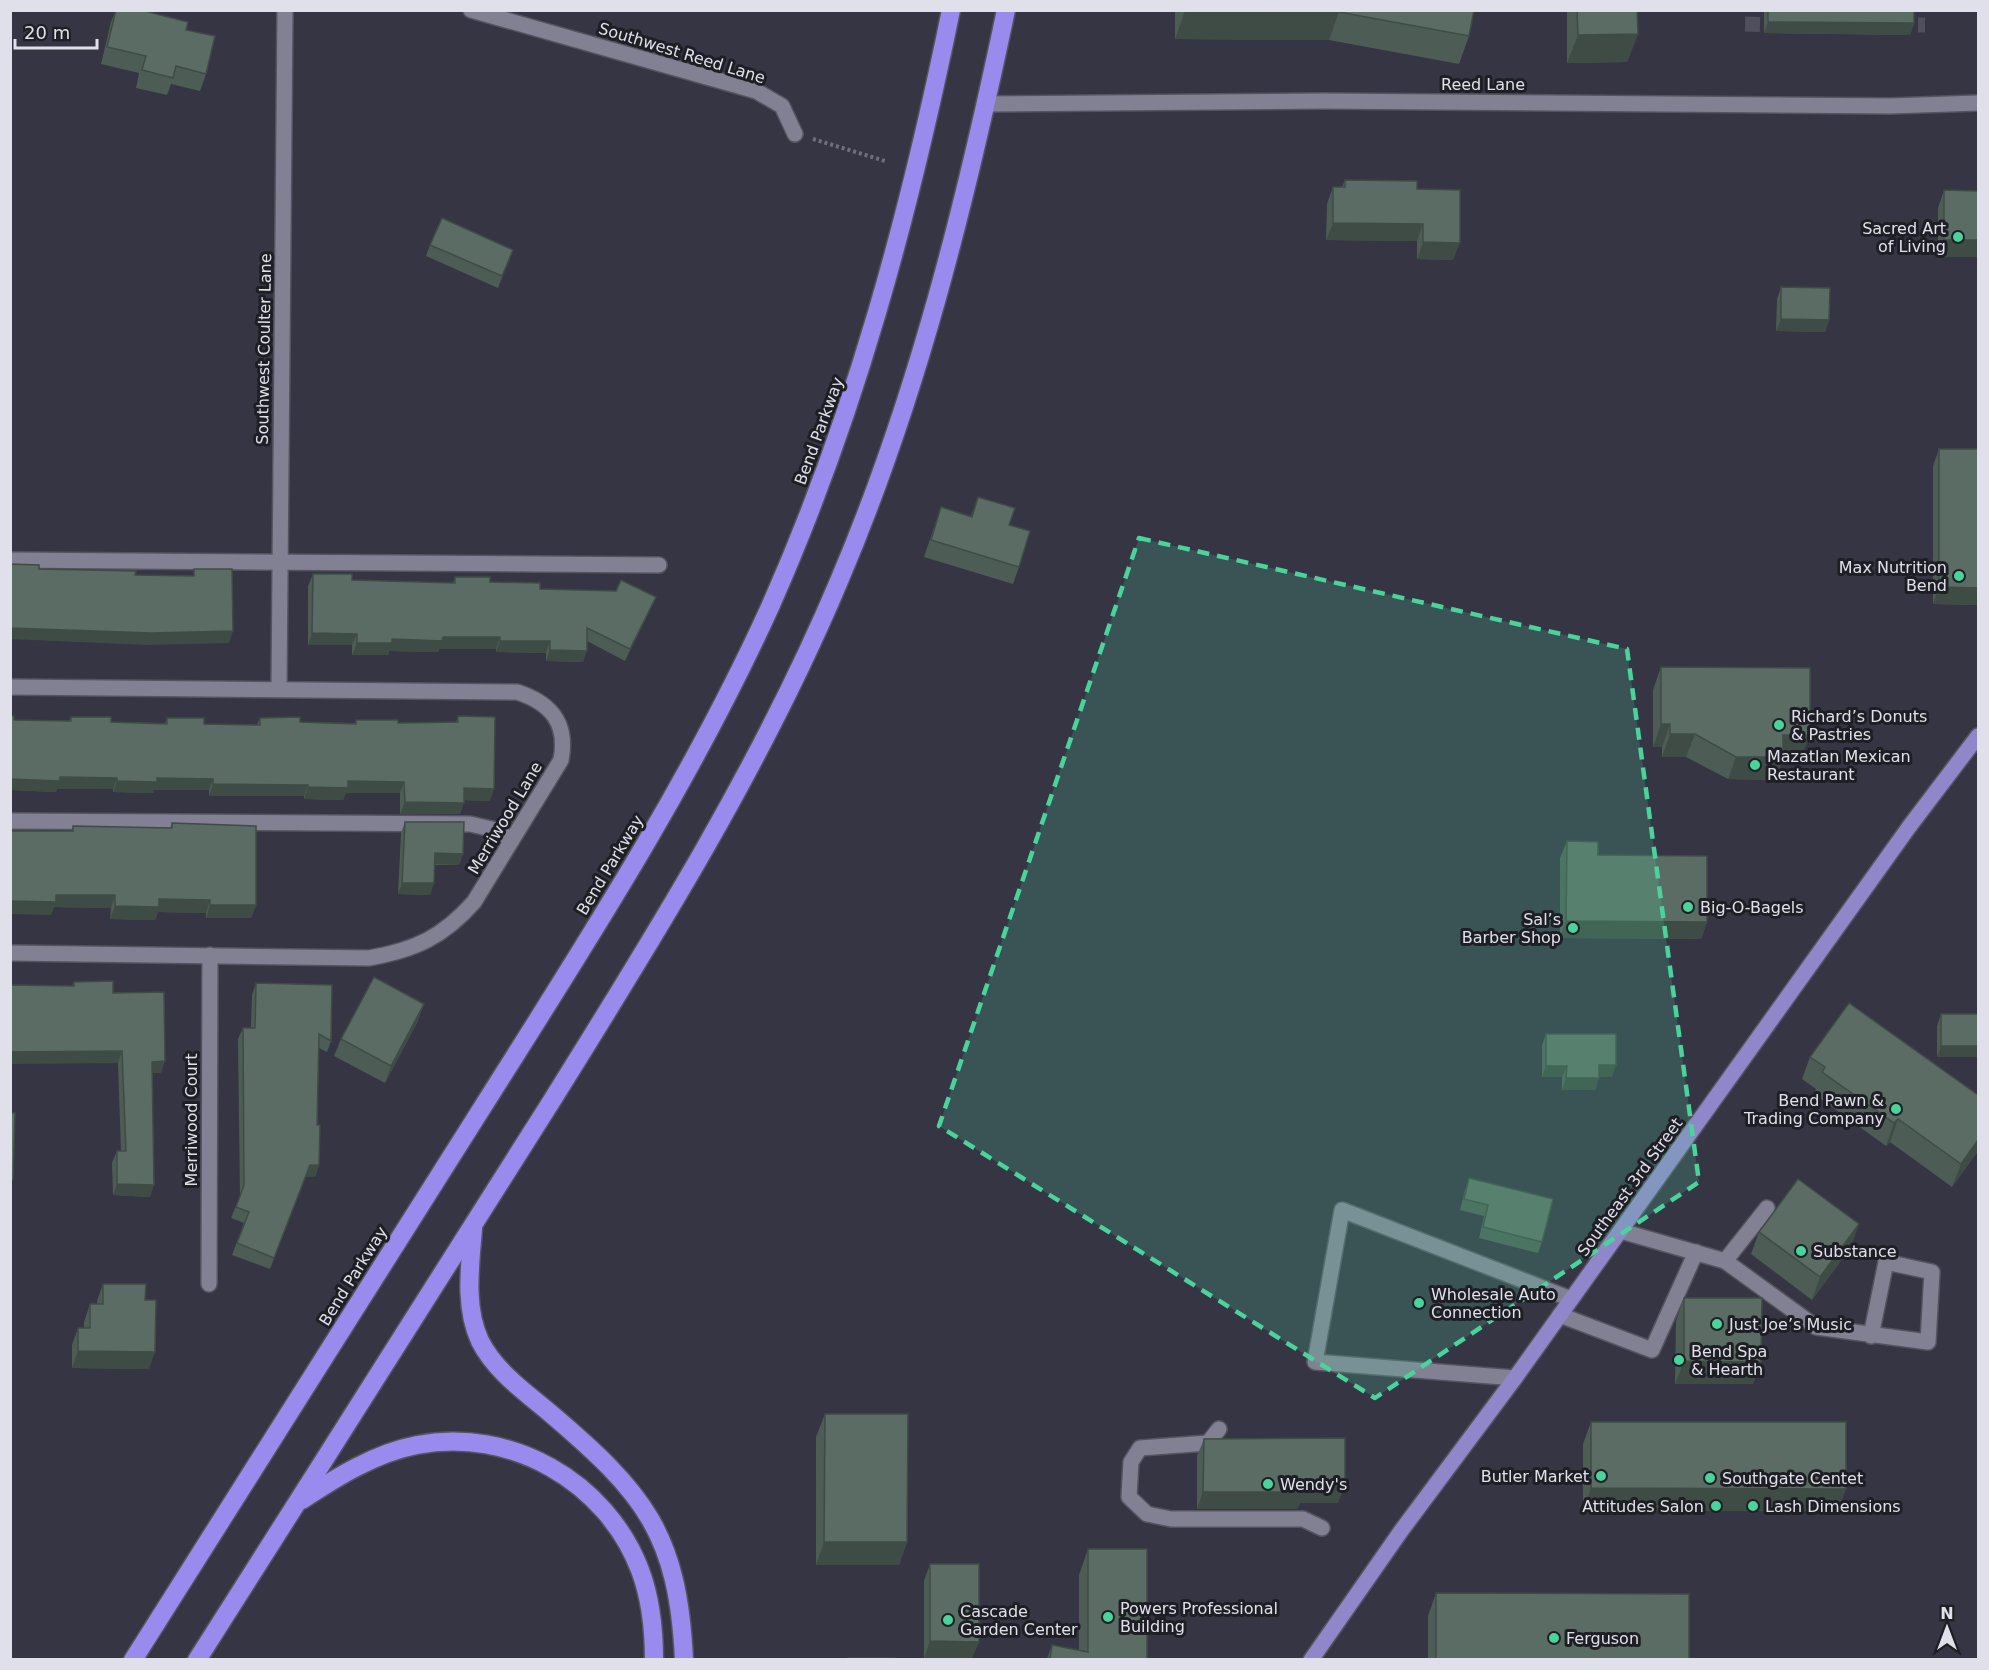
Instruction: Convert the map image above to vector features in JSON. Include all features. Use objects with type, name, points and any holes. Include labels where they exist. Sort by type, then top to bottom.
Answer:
[{"type":"highway","name":"Bend Parkway","points":[[133,1659],[604,914],[693,760],[739,671],[808,516],[859,375],[912,186],[951,10]]},
{"type":"highway","points":[[196,1659],[474,1225],[676,898],[750,766],[818,630],[875,491],[912,383],[947,266],[1006,10]]},
{"type":"highway","points":[[474,1225],[470,1299],[480,1340],[498,1367],[596,1453],[642,1505],[659,1533],[673,1574],[681,1610],[684,1659]]},
{"type":"highway","points":[[296,1504],[346,1473],[386,1454],[409,1447],[458,1442],[498,1446],[522,1453],[548,1465],[580,1487],[609,1516],[621,1533],[640,1570],[647,1591],[652,1618],[654,1659]]},
{"type":"main road","name":"Southeast 3rd Street","points":[[1311,1659],[1401,1531],[1621,1231],[1909,827],[1978,736]]},
{"type":"street","name":"Southwest Coulter Lane","points":[[279,688],[285,10]]},
{"type":"street","name":"Southwest Reed Lane","points":[[471,10],[756,91],[782,106],[795,134]]},
{"type":"street","name":"Reed Lane","points":[[986,104],[1323,101],[1890,106],[1978,103]]},
{"type":"street","points":[[10,560],[659,564]]},
{"type":"street","name":"Merriwood Lane","points":[[10,687],[517,692],[534,698],[549,709],[560,724],[564,742],[561,760],[474,902],[458,921],[431,939],[401,953],[369,958],[10,953]]},
{"type":"street","points":[[10,820],[470,824],[496,830],[512,840]]},
{"type":"street","name":"Merriwood Court","points":[[208,1284],[210,956]]},
{"type":"street","points":[[1725,1261],[1767,1208]]},
{"type":"street","points":[[1515,1378],[1315,1362],[1342,1210],[1571,1299]]},
{"type":"street","points":[[1621,1231],[1725,1261],[1816,1327],[1871,1336],[1928,1342],[1932,1272],[1886,1262],[1871,1336]]},
{"type":"street","points":[[1560,1315],[1652,1350],[1696,1252]]},
{"type":"street","points":[[1219,1429],[1208,1443],[1140,1448],[1131,1462],[1129,1497],[1147,1514],[1171,1519],[1303,1519],[1322,1528]]},
{"type":"path","points":[[795,134],[885,161]]},
{"type":"highlighted area","points":[[1139,538],[1627,649],[1699,1182],[1375,1398],[939,1126]]},
{"type":"building","points":[[116,10],[141,10],[188,22],[186,30],[215,36],[206,74],[176,66],[173,78],[142,70],[146,56],[107,47]]},
{"type":"building","points":[[1185,10],[1474,10],[1469,36],[1339,12]]},
{"type":"building","points":[[1577,10],[1637,10],[1638,34],[1578,35]]},
{"type":"building","points":[[1768,10],[1914,10],[1914,23],[1768,22]]},
{"type":"building","points":[[1345,180],[1417,181],[1417,189],[1460,190],[1460,243],[1423,242],[1423,224],[1333,223],[1333,187],[1345,187]]},
{"type":"building","points":[[1944,190],[1978,191],[1978,240],[1944,240]]},
{"type":"building","points":[[442,218],[513,250],[502,276],[430,245]]},
{"type":"building","points":[[1781,287],[1830,288],[1829,320],[1781,319]]},
{"type":"building","points":[[1939,449],[1978,449],[1978,588],[1939,587]]},
{"type":"building","points":[[978,497],[1015,508],[1009,525],[1030,531],[1019,567],[931,540],[941,507],[972,517]]},
{"type":"building","points":[[10,564],[39,565],[39,569],[136,571],[135,575],[194,576],[194,569],[232,569],[233,631],[151,633],[10,628]]},
{"type":"building","points":[[313,574],[352,574],[352,580],[455,583],[455,577],[490,577],[490,582],[540,583],[540,589],[616,591],[621,580],[656,597],[630,649],[587,628],[587,651],[550,650],[550,641],[500,641],[500,637],[443,637],[442,641],[392,639],[392,643],[357,643],[357,634],[312,633]]},
{"type":"building","points":[[1661,667],[1810,668],[1810,735],[1783,735],[1783,757],[1736,757],[1695,734],[1670,734],[1670,724],[1661,724]]},
{"type":"building","points":[[10,716],[14,716],[14,720],[71,721],[71,717],[111,717],[111,722],[167,724],[167,718],[204,718],[204,724],[260,725],[260,718],[300,717],[300,722],[356,724],[356,720],[398,720],[398,723],[458,722],[458,716],[495,717],[494,789],[464,788],[464,803],[405,802],[404,782],[348,781],[348,788],[308,787],[308,785],[213,784],[213,779],[157,778],[157,782],[117,781],[117,778],[60,777],[60,781],[10,779]]},
{"type":"building","points":[[405,822],[464,822],[463,854],[435,853],[434,883],[402,883]]},
{"type":"building","points":[[172,823],[256,826],[256,905],[210,905],[210,900],[159,899],[159,907],[115,906],[115,895],[56,895],[56,902],[10,901],[10,831],[73,831],[73,826],[172,828]]},
{"type":"building","points":[[1567,841],[1598,842],[1598,855],[1707,856],[1707,922],[1566,921]]},
{"type":"building","points":[[374,977],[424,1004],[391,1066],[341,1039]]},
{"type":"building","points":[[113,981],[113,993],[164,992],[165,1061],[152,1062],[154,1185],[117,1184],[117,1151],[126,1151],[122,1051],[10,1052],[10,985],[74,986],[74,982]]},
{"type":"building","points":[[256,983],[332,985],[331,1041],[319,1034],[317,1125],[320,1125],[319,1165],[310,1165],[274,1258],[237,1243],[249,1212],[236,1207],[244,1185],[243,1028],[255,1028]]},
{"type":"building","name":"Bend Pawn & Trading Company","points":[[1849,1003],[1978,1095],[1978,1140],[1961,1164],[1898,1119],[1894,1123],[1822,1072],[1825,1067],[1810,1057]]},
{"type":"building","points":[[1941,1014],[1978,1014],[1978,1046],[1941,1046]]},
{"type":"building","points":[[1546,1034],[1616,1034],[1616,1065],[1599,1065],[1599,1078],[1566,1078],[1567,1066],[1546,1066]]},
{"type":"building","points":[[10,1113],[15,1113],[13,1180],[10,1180]]},
{"type":"building","points":[[1469,1178],[1553,1199],[1542,1242],[1483,1227],[1488,1205],[1464,1199]]},
{"type":"building","points":[[1798,1179],[1859,1224],[1820,1277],[1759,1232]]},
{"type":"building","points":[[103,1284],[146,1284],[145,1300],[156,1300],[155,1352],[78,1351],[78,1328],[90,1328],[90,1304],[103,1304]]},
{"type":"building","points":[[1684,1298],[1762,1298],[1761,1362],[1684,1361]]},
{"type":"building","points":[[825,1414],[908,1414],[907,1542],[824,1542]]},
{"type":"building","name":"Southgate Centet","points":[[1591,1422],[1846,1422],[1846,1489],[1591,1488]]},
{"type":"building","name":"Wendy's","points":[[1345,1438],[1345,1486],[1304,1486],[1304,1492],[1203,1492],[1204,1439]]},
{"type":"building","name":"Powers Professional Building","points":[[1088,1549],[1147,1549],[1147,1659],[1050,1659],[1052,1645],[1088,1652]]},
{"type":"building","name":"Cascade Garden Center","points":[[930,1564],[979,1564],[979,1642],[930,1641]]},
{"type":"building","name":"Ferguson","points":[[1436,1593],[1689,1594],[1689,1659],[1436,1659]]},
{"type":"building","points":[[895,1658],[895,1659],[848,1659]]},
{"type":"tunnel","points":[[1745,24],[1784,25]]},
{"type":"tunnel","points":[[1895,25],[1925,25]]},
{"type":"place","name":"Sacred Art of Living","points":[[1958,237]]},
{"type":"place","name":"Max Nutrition Bend","points":[[1959,576]]},
{"type":"place","name":"Richard’s Donuts & Pastries","points":[[1779,725]]},
{"type":"place","name":"Mazatlan Mexican Restaurant","points":[[1755,765]]},
{"type":"place","name":"Big-O-Bagels","points":[[1688,907]]},
{"type":"place","name":"Sal’s Barber Shop","points":[[1573,928]]},
{"type":"place","name":"Bend Pawn & Trading Company","points":[[1896,1109]]},
{"type":"place","name":"Substance","points":[[1801,1251]]},
{"type":"place","name":"Wholesale Auto Connection","points":[[1419,1303]]},
{"type":"place","name":"Just Joe’s Music","points":[[1717,1324]]},
{"type":"place","name":"Bend Spa & Hearth","points":[[1679,1360]]},
{"type":"place","name":"Butler Market","points":[[1601,1476]]},
{"type":"place","name":"Southgate Centet","points":[[1710,1478]]},
{"type":"place","name":"Wendy's","points":[[1268,1484]]},
{"type":"place","name":"Attitudes Salon","points":[[1716,1506]]},
{"type":"place","name":"Lash Dimensions","points":[[1753,1506]]},
{"type":"place","name":"Powers Professional Building","points":[[1108,1617]]},
{"type":"place","name":"Cascade Garden Center","points":[[948,1620]]},
{"type":"place","name":"Ferguson","points":[[1554,1638]]}]
